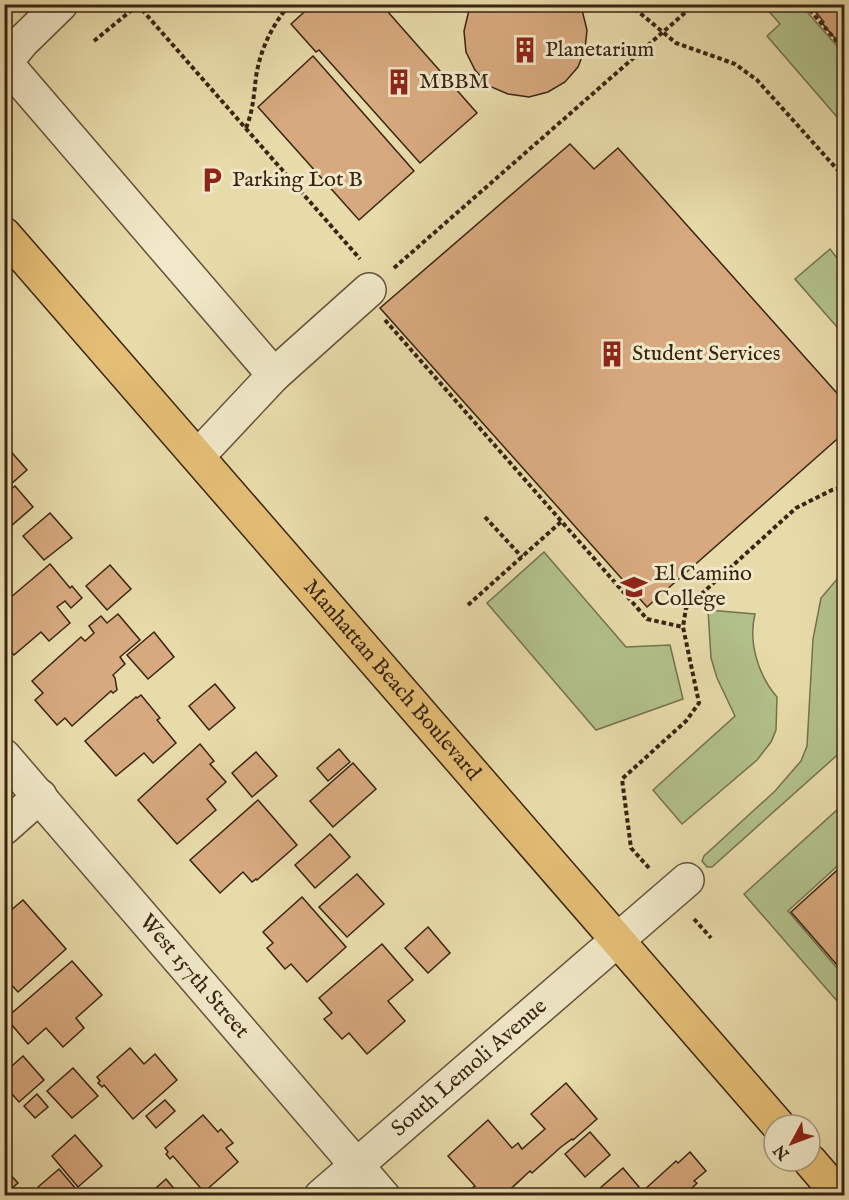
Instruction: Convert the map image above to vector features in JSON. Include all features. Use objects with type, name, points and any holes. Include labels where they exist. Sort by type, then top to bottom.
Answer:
[{"type":"main road","name":"Manhattan Beach Boulevard","points":[[4,234],[768,1113]]},
{"type":"main road","points":[[820,1173],[840,1196]]},
{"type":"street","points":[[61,4],[5,62],[274,375]]},
{"type":"street","points":[[198,456],[274,375],[369,290]]},
{"type":"street","name":"West 157th Street","points":[[4,756],[383,1196]]},
{"type":"street","points":[[4,828],[40,796]]},
{"type":"street","name":"South Lemoli Avenue","points":[[321,1196],[687,880]]},
{"type":"path","points":[[246,128],[251,116],[257,74],[267,37],[290,4]]},
{"type":"path","points":[[629,4],[676,43],[735,64],[758,80],[844,177]]},
{"type":"path","points":[[369,290],[695,4]]},
{"type":"path","points":[[805,4],[844,50]]},
{"type":"path","points":[[94,41],[138,5],[365,264],[372,305],[647,619],[682,627]]},
{"type":"path","points":[[630,848],[622,779],[686,720],[699,703],[682,627],[686,608],[796,508],[832,490],[844,487]]},
{"type":"path","points":[[485,517],[522,557]]},
{"type":"path","points":[[468,605],[562,521]]},
{"type":"green space","points":[[768,4],[801,5],[844,54],[844,125],[767,36],[780,24],[765,7]]},
{"type":"green space","points":[[830,249],[844,267],[844,335],[795,279]]},
{"type":"green space","points":[[544,552],[626,647],[670,645],[683,699],[596,730],[487,603]]},
{"type":"green space","points":[[844,571],[844,749],[712,867],[707,867],[702,861],[704,856],[775,791],[801,761],[807,746],[813,639],[821,598]]},
{"type":"green space","points":[[708,610],[755,614],[753,636],[756,658],[765,679],[777,697],[776,730],[771,742],[757,760],[682,824],[653,790],[735,716],[717,678],[711,658]]},
{"type":"green space","points":[[844,807],[844,860],[788,911],[844,976],[844,1009],[744,894],[837,810]]},
{"type":"building","name":"MBBM","points":[[313,4],[381,4],[477,113],[420,163],[319,50],[316,52],[291,24]]},
{"type":"building","name":"Planetarium","points":[[472,4],[578,4],[582,10],[587,30],[585,49],[578,67],[565,82],[548,92],[529,97],[508,94],[489,86],[475,70],[466,52],[464,31]]},
{"type":"building","points":[[809,4],[844,4],[844,49],[822,23],[824,22]]},
{"type":"building","points":[[313,56],[414,171],[359,220],[258,107]]},
{"type":"building","name":"Student Services","points":[[570,144],[594,169],[618,148],[844,401],[844,433],[647,607],[380,308]]},
{"type":"building","points":[[7,447],[27,470],[4,490],[4,449]]},
{"type":"building","points":[[15,486],[33,507],[4,532],[4,495]]},
{"type":"building","points":[[50,513],[72,538],[44,560],[23,536]]},
{"type":"building","points":[[50,564],[70,588],[72,586],[82,598],[71,608],[65,601],[57,607],[70,623],[49,641],[41,632],[14,655],[4,644],[4,603]]},
{"type":"building","points":[[110,565],[131,589],[107,610],[86,586]]},
{"type":"building","points":[[118,614],[140,640],[120,657],[125,664],[113,675],[117,690],[113,693],[111,691],[72,726],[65,718],[57,725],[35,700],[43,693],[32,681],[81,637],[85,641],[94,633],[89,626],[101,616],[107,623]]},
{"type":"building","points":[[154,632],[174,657],[148,679],[127,655]]},
{"type":"building","points":[[215,684],[235,708],[209,730],[189,706]]},
{"type":"building","points":[[141,695],[160,718],[157,720],[176,743],[153,763],[144,753],[116,776],[85,741]]},
{"type":"building","points":[[200,744],[214,761],[210,764],[226,782],[207,799],[216,810],[177,844],[138,800]]},
{"type":"building","points":[[339,749],[350,762],[328,781],[317,768]]},
{"type":"building","points":[[256,752],[277,776],[252,797],[232,773]]},
{"type":"building","points":[[353,763],[376,789],[333,827],[310,801]]},
{"type":"building","points":[[258,800],[297,845],[257,880],[252,882],[243,872],[220,893],[190,860]]},
{"type":"building","points":[[330,834],[350,857],[315,888],[295,865]]},
{"type":"building","points":[[844,864],[844,973],[791,912]]},
{"type":"building","points":[[357,874],[384,904],[347,937],[319,907]]},
{"type":"building","points":[[302,897],[346,947],[307,982],[291,964],[285,969],[267,948],[273,943],[263,932]]},
{"type":"building","points":[[23,900],[66,949],[18,992],[4,977],[4,916]]},
{"type":"building","points":[[428,927],[450,953],[428,973],[405,948]]},
{"type":"building","points":[[382,944],[413,980],[388,1001],[405,1021],[367,1054],[349,1033],[342,1039],[324,1019],[332,1013],[319,998]]},
{"type":"building","points":[[72,961],[102,995],[76,1018],[84,1028],[63,1047],[46,1028],[28,1044],[6,1018]]},
{"type":"building","points":[[130,1048],[144,1064],[155,1054],[177,1080],[133,1119],[104,1085],[102,1087],[98,1083],[100,1081],[97,1077]]},
{"type":"building","points":[[23,1056],[44,1080],[19,1102],[4,1085],[4,1073]]},
{"type":"building","points":[[73,1068],[98,1096],[72,1118],[47,1091]]},
{"type":"building","points":[[566,1083],[597,1119],[532,1173],[530,1171],[503,1196],[478,1196],[472,1188],[475,1186],[448,1156],[488,1120],[512,1148],[518,1143],[522,1149],[545,1129],[531,1114]]},
{"type":"building","points":[[37,1094],[48,1107],[35,1118],[24,1106]]},
{"type":"building","points":[[165,1100],[175,1111],[156,1128],[146,1116]]},
{"type":"building","points":[[203,1115],[218,1132],[221,1129],[233,1143],[226,1148],[238,1162],[204,1192],[173,1156],[170,1159],[165,1148]]},
{"type":"building","points":[[590,1132],[610,1155],[585,1177],[565,1154]]},
{"type":"building","points":[[75,1135],[102,1166],[78,1187],[52,1156]]},
{"type":"building","points":[[690,1152],[706,1171],[694,1181],[697,1183],[684,1196],[647,1196],[643,1191],[676,1161],[678,1163]]},
{"type":"building","points":[[4,1168],[18,1183],[4,1195]]},
{"type":"building","points":[[623,1168],[639,1187],[630,1196],[591,1196]]},
{"type":"building","points":[[59,1169],[82,1196],[45,1196],[38,1187]]},
{"type":"building","points":[[166,1179],[180,1196],[147,1196]]},
{"type":"place","name":"Planetarium","points":[[525,50]]},
{"type":"place","name":"MBBM","points":[[399,82]]},
{"type":"place","name":"Parking Lot B","points":[[212,180]]},
{"type":"place","name":"Student Services","points":[[612,354]]},
{"type":"place","name":"El Camino College","points":[[634,587]]}]
